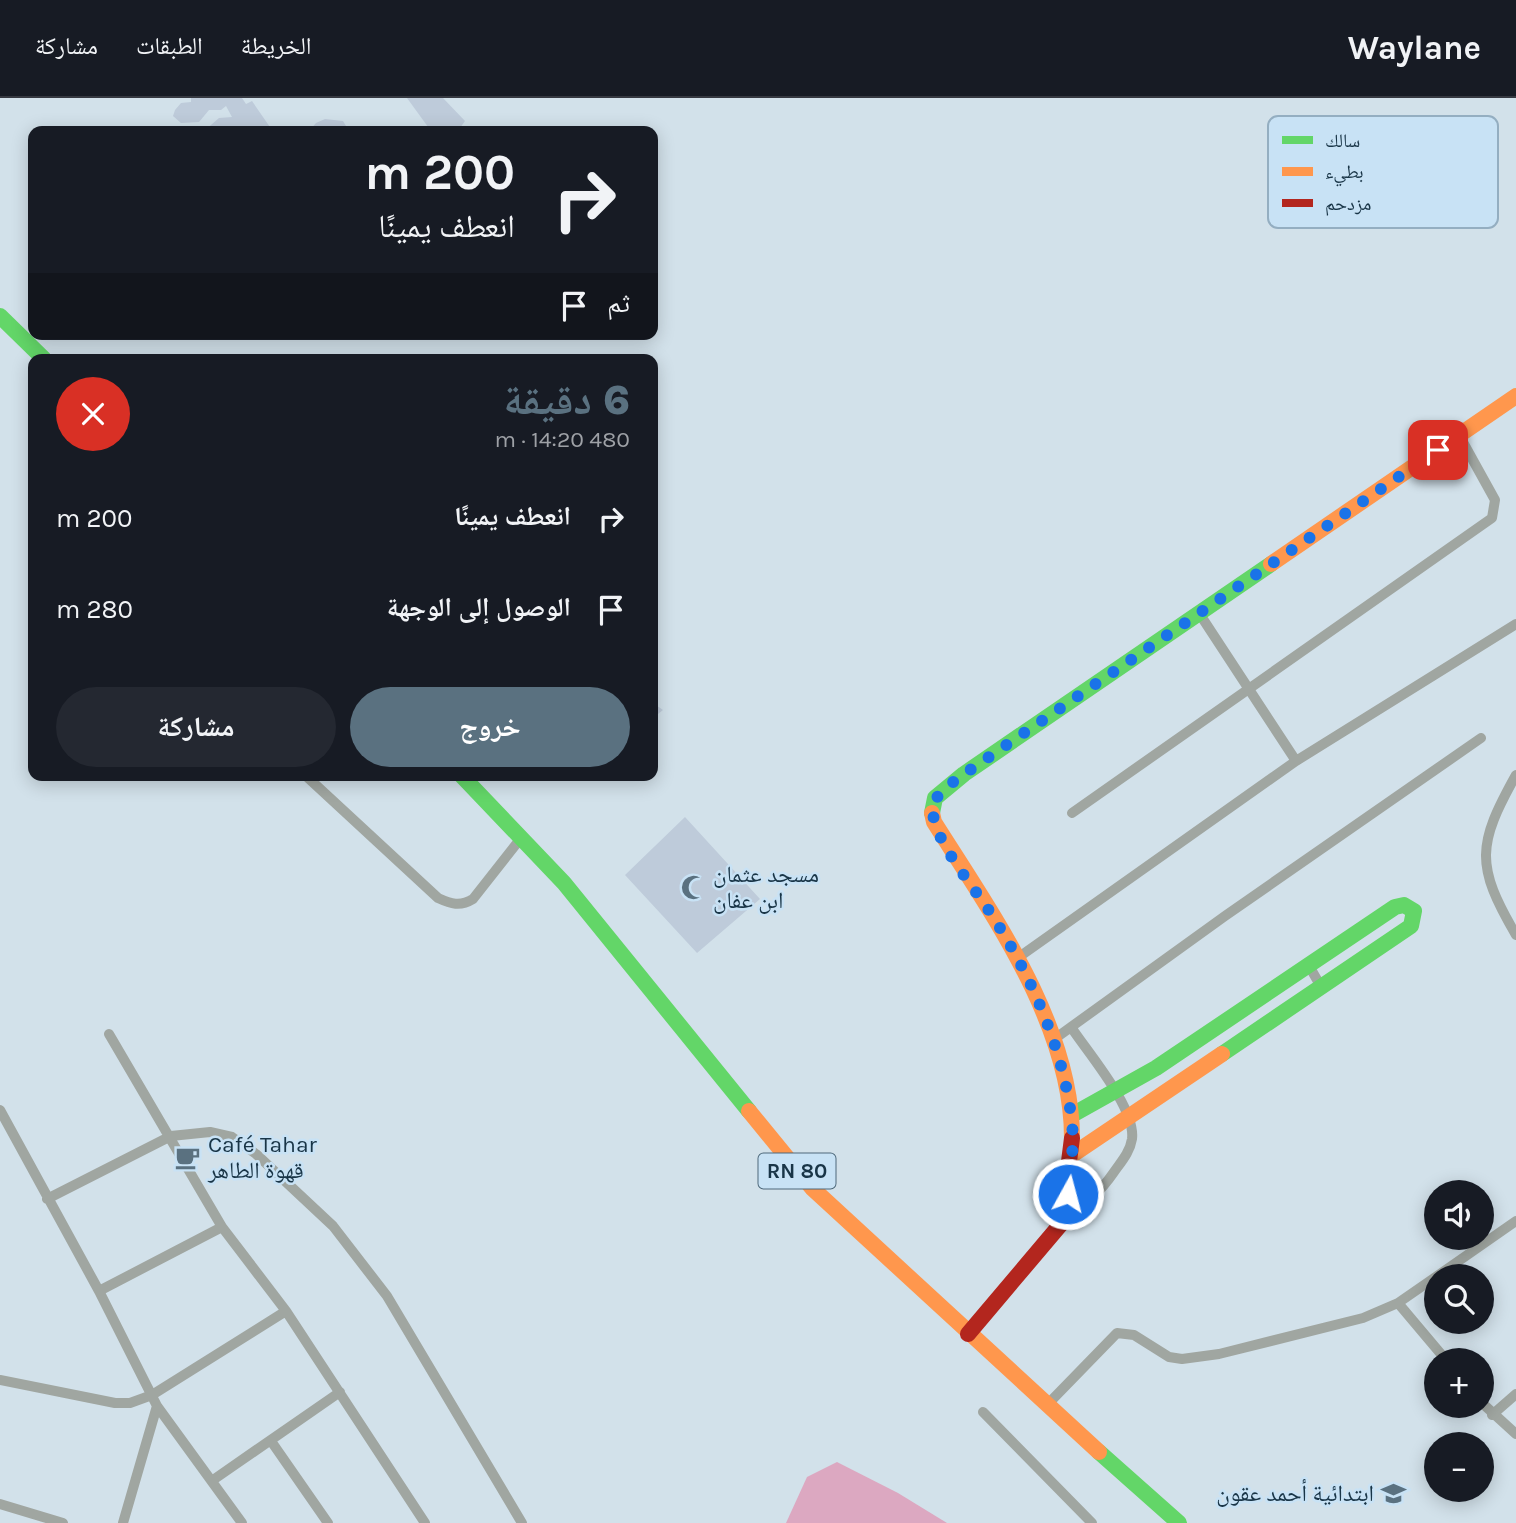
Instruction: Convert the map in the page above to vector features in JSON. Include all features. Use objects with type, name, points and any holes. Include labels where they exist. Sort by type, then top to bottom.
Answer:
[{"type":"street","points":[[0,316],[39,354]]},
{"type":"street","points":[[1060,1224],[1072,1154],[1072,1115],[1053,1040],[1019,957],[940,836],[932,810],[935,798],[964,774],[1516,396]]},
{"type":"street","points":[[1072,813],[1492,518],[1495,500],[1460,435]]},
{"type":"street","points":[[1199,613],[1296,761]]},
{"type":"street","points":[[1019,957],[1296,761],[1516,624]]},
{"type":"street","points":[[1053,1040],[1224,916],[1481,738]]},
{"type":"street","points":[[1516,775],[1488,830],[1485,856],[1496,900],[1516,935]]},
{"type":"street","points":[[311,781],[438,898],[451,904],[464,905],[473,900],[521,838]]},
{"type":"street","name":"RN 80","points":[[467,781],[564,883],[812,1188],[1046,1406],[1179,1523]]},
{"type":"street","points":[[1072,1115],[1116,1093],[1197,1042],[1395,906],[1404,905],[1414,911],[1411,926],[1072,1154]]},
{"type":"street","points":[[1308,964],[1320,985]]},
{"type":"street","points":[[968,1334],[1060,1224],[1084,1208],[1129,1150],[1132,1137],[1128,1117],[1116,1093],[1071,1027]]},
{"type":"street","points":[[109,1034],[222,1227],[286,1311],[425,1523]]},
{"type":"street","points":[[0,1110],[99,1291],[157,1406],[242,1523]]},
{"type":"street","points":[[47,1199],[171,1136],[210,1132],[232,1136],[256,1154],[333,1226],[387,1296],[522,1523]]},
{"type":"street","points":[[1454,1264],[1516,1221]]},
{"type":"street","points":[[99,1291],[222,1227]]},
{"type":"street","points":[[1046,1406],[1117,1333],[1130,1333],[1156,1351],[1182,1359],[1219,1354],[1350,1321],[1398,1303],[1424,1285]]},
{"type":"street","points":[[1398,1303],[1436,1348]]},
{"type":"street","points":[[0,1380],[115,1403],[130,1403],[152,1395],[286,1311]]},
{"type":"street","points":[[213,1480],[340,1392]]},
{"type":"street","points":[[1494,1413],[1516,1394]]},
{"type":"street","points":[[123,1523],[157,1406]]},
{"type":"street","points":[[983,1412],[1092,1523]]},
{"type":"street","points":[[1494,1417],[1516,1434]]},
{"type":"street","points":[[271,1441],[328,1523]]},
{"type":"street","points":[[0,1504],[62,1523]]},
{"type":"shaded area","points":[[837,1462],[898,1493],[947,1523],[786,1523],[807,1477]]},
{"type":"building","points":[[191,98],[242,98],[246,104],[252,101],[269,126],[210,126],[219,118],[232,117],[226,106],[221,110],[209,110],[199,122],[181,123],[173,116],[175,110],[181,103],[191,102]]},
{"type":"building","points":[[407,98],[443,98],[465,121],[461,126],[427,126]]},
{"type":"building","points":[[325,119],[343,121],[346,126],[313,126]]},
{"type":"building","name":"مسجد عثمان ابن عفان","points":[[685,817],[760,899],[697,953],[625,875]]},
{"type":"traffic: fast","points":[[0,316],[39,354]]},
{"type":"traffic: fast","points":[[932,813],[935,798],[964,774],[1271,564]]},
{"type":"traffic: fast","points":[[467,781],[564,883],[749,1111]]},
{"type":"traffic: fast","points":[[1072,1115],[1156,1068],[1395,907],[1404,905],[1414,911],[1411,926],[1222,1054]]},
{"type":"traffic: fast","points":[[1099,1452],[1179,1523]]},
{"type":"traffic: slow","points":[[1271,564],[1516,396]]},
{"type":"traffic: slow","points":[[932,813],[934,822],[1025,972],[1044,1013],[1059,1054],[1068,1096],[1072,1138]]},
{"type":"traffic: slow","points":[[1072,1155],[1222,1054]]},
{"type":"traffic: slow","points":[[749,1111],[812,1188],[1099,1452]]},
{"type":"traffic: jam","points":[[968,1334],[1061,1224],[1072,1138]]},
{"type":"place","name":"مسجد عثمان ابن عفان","points":[[693,887]]},
{"type":"place","name":"Café Tahar قهوة الطاهر","points":[[188,1157]]},
{"type":"place","name":"ابتدائية أحمد عقون","points":[[1394,1493]]},
{"type":"route","points":[[1068,1194],[1072,1115],[1053,1040],[1019,957],[940,836],[932,810],[935,798],[964,774],[1438,450]]}]
